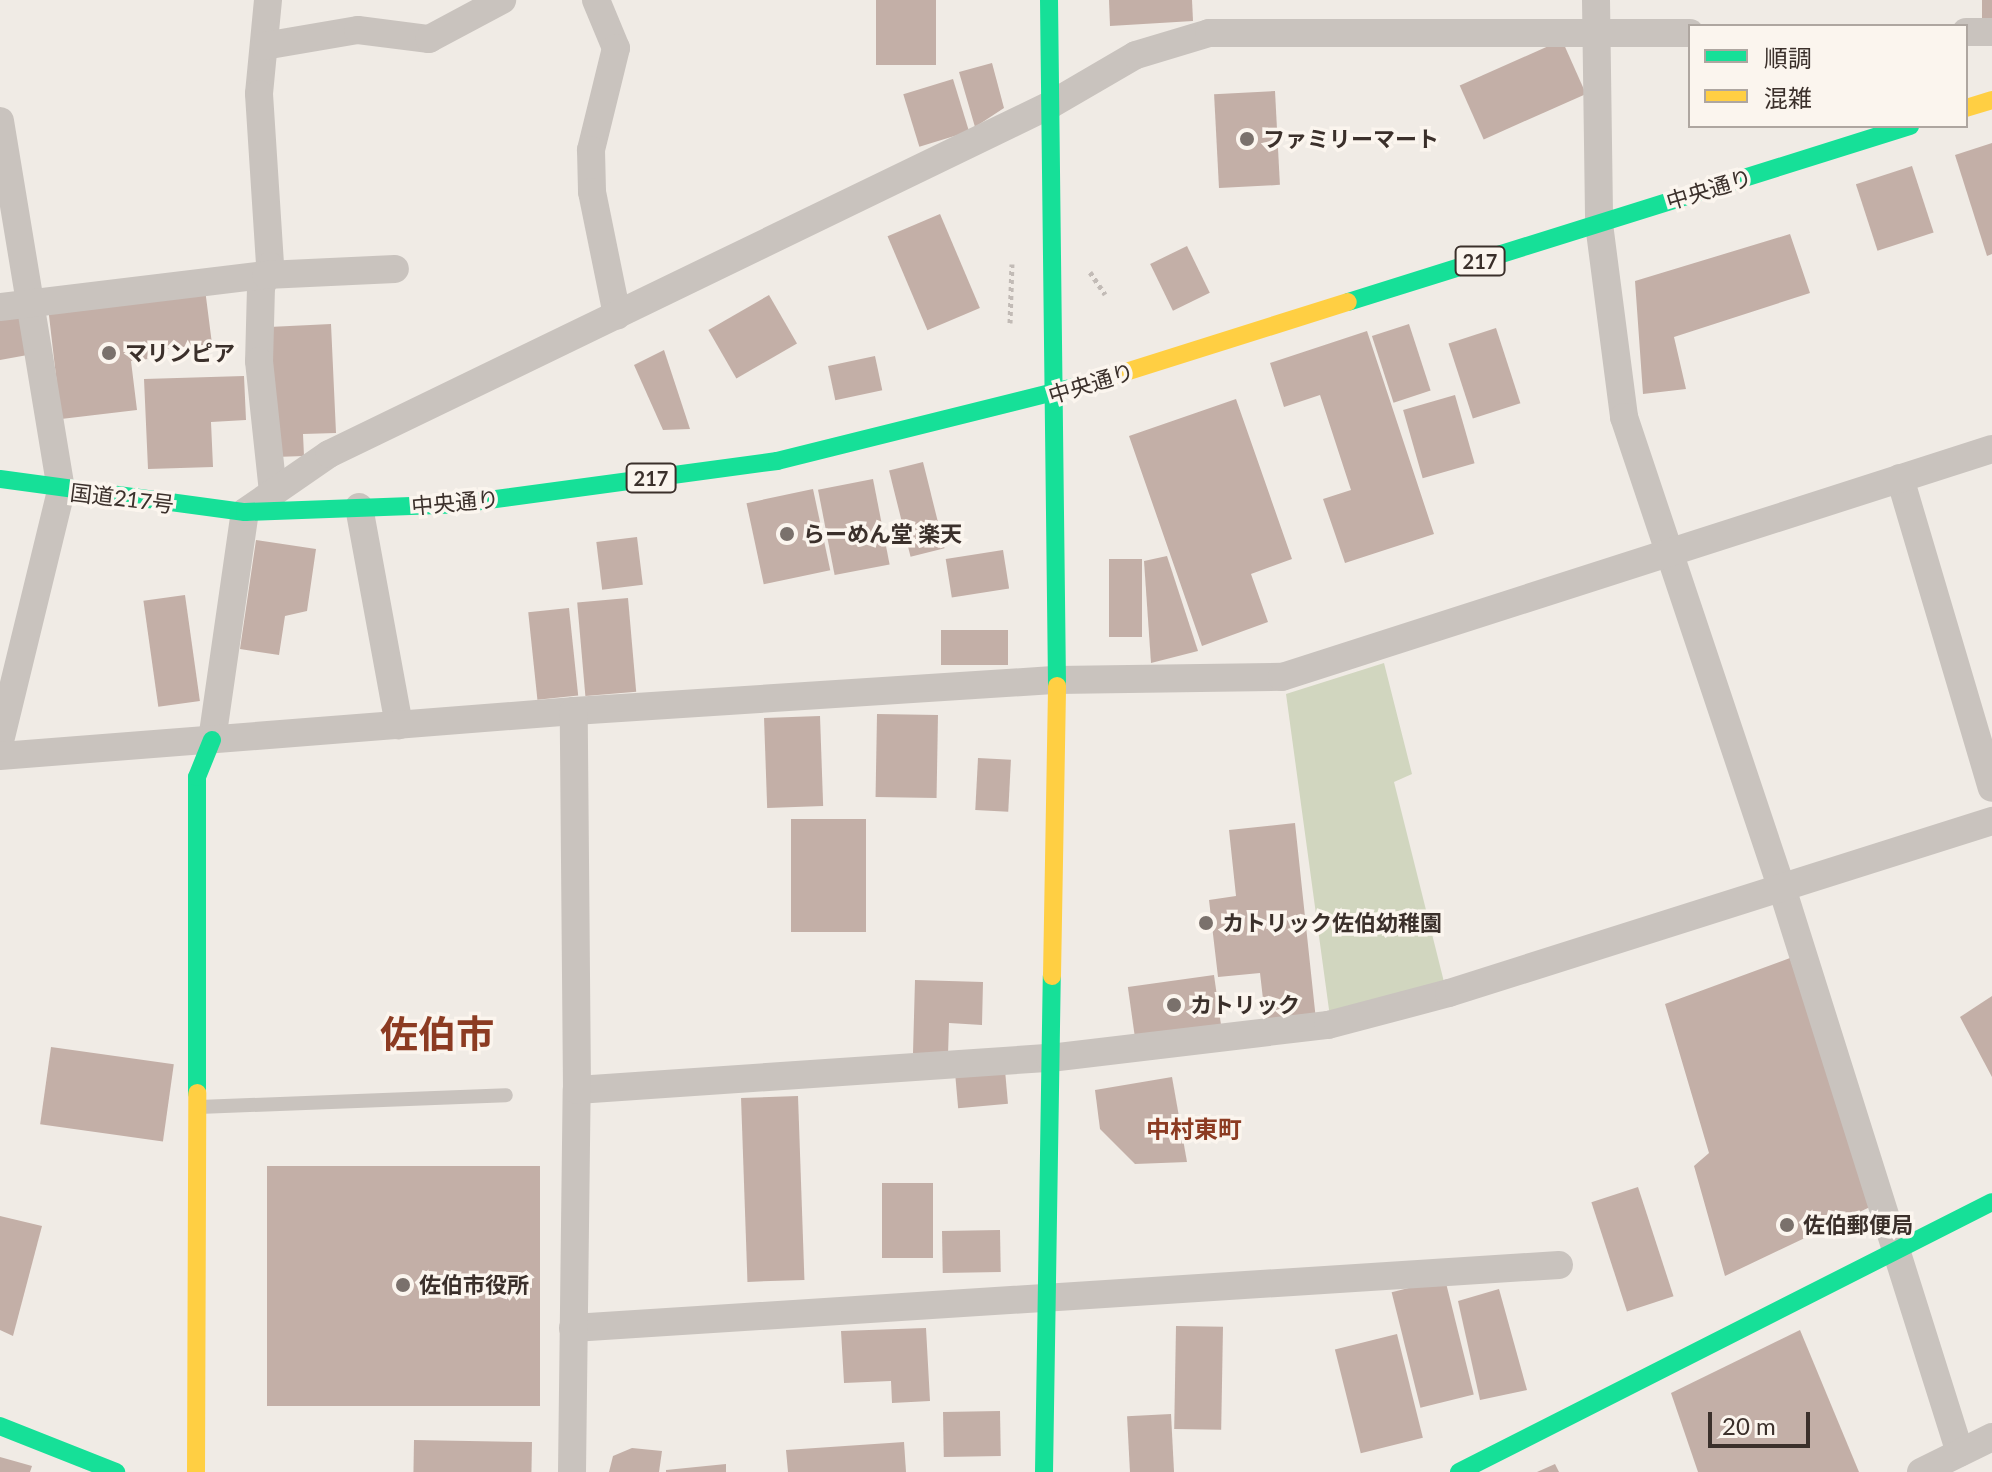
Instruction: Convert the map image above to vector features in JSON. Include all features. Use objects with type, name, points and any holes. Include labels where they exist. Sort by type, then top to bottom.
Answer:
[{"type":"main road","points":[[1044,1472],[1057,680],[1050,396],[1049,0]]},
{"type":"main road","points":[[1968,107],[1992,100]]},
{"type":"main road","name":"中央通り","points":[[245,512],[459,504],[777,461],[1050,396],[1904,128]]},
{"type":"main road","name":"国道217号","points":[[0,479],[61,491],[245,512]]},
{"type":"main road","points":[[196,1472],[199,1107],[197,777],[212,740]]},
{"type":"main road","points":[[1459,1472],[1992,1202]]},
{"type":"main road","points":[[0,1426],[116,1472]]},
{"type":"street","points":[[268,0],[259,94],[270,266],[261,287],[259,361],[273,493]]},
{"type":"street","points":[[264,46],[358,30],[429,39],[502,0]]},
{"type":"street","points":[[596,0],[616,48],[591,150],[592,192],[617,315]]},
{"type":"street","points":[[1596,0],[1599,224],[1624,417],[1782,888],[1894,1252],[1960,1453]]},
{"type":"street","points":[[1968,32],[1992,32]]},
{"type":"street","points":[[212,740],[245,512],[329,454],[1050,105],[1136,55],[1209,33],[1688,33]]},
{"type":"street","points":[[0,121],[61,491],[0,742]]},
{"type":"street","points":[[0,307],[266,275],[395,269]]},
{"type":"street","points":[[0,756],[574,711],[1057,680],[1282,677],[1992,449]]},
{"type":"street","points":[[1900,478],[1992,788]]},
{"type":"street","points":[[359,507],[399,725]]},
{"type":"street","points":[[572,1472],[577,1090],[574,711]]},
{"type":"street","points":[[577,1090],[1050,1058],[1328,1025],[1992,821]]},
{"type":"street","points":[[573,1328],[1047,1294],[1559,1265]]},
{"type":"street","points":[[1921,1472],[1992,1437]]},
{"type":"lane","points":[[199,1107],[506,1095]]},
{"type":"green space","points":[[1384,663],[1412,774],[1394,782],[1445,986],[1330,1017],[1286,694]]},
{"type":"building","points":[[876,0],[936,0],[936,65],[876,65]]},
{"type":"building","points":[[1109,0],[1192,0],[1193,21],[1110,26]]},
{"type":"building","points":[[1982,0],[1992,0],[1992,20],[1982,20]]},
{"type":"building","points":[[1562,40],[1586,94],[1484,139],[1460,86]]},
{"type":"building","points":[[992,63],[1004,108],[975,127],[959,72]]},
{"type":"building","points":[[953,79],[969,132],[919,147],[903,94]]},
{"type":"building","name":"ファミリーマート","points":[[1275,91],[1280,185],[1219,188],[1214,94]]},
{"type":"building","points":[[1992,143],[1992,254],[1987,256],[1955,155]]},
{"type":"building","points":[[1912,166],[1934,233],[1878,251],[1856,184]]},
{"type":"building","points":[[940,214],[980,308],[927,330],[888,236]]},
{"type":"building","points":[[1790,234],[1810,293],[1674,337],[1686,389],[1643,394],[1635,281]]},
{"type":"building","points":[[1187,246],[1210,293],[1173,311],[1150,264]]},
{"type":"building","name":"マリンピア","points":[[205,289],[212,344],[164,349],[165,357],[131,361],[137,410],[61,419],[48,307]]},
{"type":"building","points":[[769,295],[797,343],[736,378],[708,330]]},
{"type":"building","points":[[26,315],[33,354],[0,360],[0,319]]},
{"type":"building","points":[[331,324],[336,433],[303,434],[304,456],[275,457],[269,327]]},
{"type":"building","points":[[1409,324],[1431,391],[1394,403],[1372,336]]},
{"type":"building","points":[[1496,328],[1520,403],[1473,419],[1448,343]]},
{"type":"building","points":[[1367,331],[1434,534],[1345,563],[1323,499],[1351,490],[1320,395],[1284,407],[1270,363]]},
{"type":"building","points":[[664,350],[690,429],[663,430],[634,365]]},
{"type":"building","points":[[875,356],[882,390],[835,400],[828,366]]},
{"type":"building","points":[[244,376],[246,420],[211,422],[213,467],[148,469],[144,379]]},
{"type":"building","points":[[1455,395],[1475,463],[1423,478],[1403,410]]},
{"type":"building","points":[[1236,399],[1292,559],[1251,574],[1268,622],[1202,646],[1129,436]]},
{"type":"building","points":[[923,462],[945,548],[911,557],[889,470]]},
{"type":"building","points":[[873,479],[890,564],[835,575],[818,490]]},
{"type":"building","name":"らーめん堂 楽天","points":[[813,489],[830,570],[764,584],[746,503]]},
{"type":"building","points":[[637,537],[643,585],[602,590],[596,542]]},
{"type":"building","points":[[256,540],[316,549],[307,611],[285,616],[279,655],[240,649]]},
{"type":"building","points":[[1003,550],[1009,589],[952,598],[946,559]]},
{"type":"building","points":[[1167,556],[1198,651],[1151,663],[1144,561]]},
{"type":"building","points":[[1109,559],[1142,559],[1142,637],[1109,637]]},
{"type":"building","points":[[185,595],[200,701],[158,707],[143,601]]},
{"type":"building","points":[[628,598],[636,692],[585,696],[577,602]]},
{"type":"building","points":[[569,608],[578,696],[537,700],[528,612]]},
{"type":"building","points":[[941,630],[1008,630],[1008,665],[941,665]]},
{"type":"building","points":[[877,714],[938,715],[937,798],[876,797]]},
{"type":"building","points":[[820,716],[823,806],[767,808],[764,718]]},
{"type":"building","points":[[978,758],[1011,760],[1008,812],[975,810]]},
{"type":"building","points":[[791,819],[866,819],[866,932],[791,932]]},
{"type":"building","points":[[1295,823],[1316,1020],[1266,1025],[1260,973],[1218,977],[1209,900],[1236,896],[1229,830]]},
{"type":"building","points":[[1790,958],[1870,1207],[1725,1276],[1694,1166],[1709,1153],[1665,1004]]},
{"type":"building","name":"カトリック","points":[[1214,975],[1221,1025],[1135,1037],[1128,987]]},
{"type":"building","points":[[915,980],[983,982],[982,1025],[949,1023],[948,1055],[913,1053]]},
{"type":"building","points":[[1992,996],[1992,1077],[1960,1017]]},
{"type":"building","points":[[51,1047],[174,1064],[163,1141],[40,1124]]},
{"type":"building","points":[[1005,1070],[1008,1104],[958,1108],[955,1074]]},
{"type":"building","points":[[1172,1077],[1187,1162],[1135,1164],[1100,1129],[1095,1090]]},
{"type":"building","points":[[798,1096],[804,1280],[747,1282],[741,1098]]},
{"type":"building","name":"佐伯市役所","points":[[267,1166],[540,1166],[540,1406],[267,1406]]},
{"type":"building","points":[[882,1183],[933,1183],[933,1258],[882,1258]]},
{"type":"building","points":[[1638,1187],[1674,1296],[1627,1312],[1591,1202]]},
{"type":"building","points":[[0,1216],[42,1226],[13,1336],[0,1330]]},
{"type":"building","points":[[1000,1230],[1001,1272],[943,1273],[942,1231]]},
{"type":"building","points":[[1445,1279],[1474,1394],[1420,1408],[1392,1292]]},
{"type":"building","points":[[1499,1289],[1527,1390],[1480,1400],[1458,1301]]},
{"type":"building","points":[[1176,1326],[1223,1327],[1221,1430],[1174,1429]]},
{"type":"building","points":[[926,1328],[930,1401],[892,1403],[891,1381],[844,1383],[841,1331]]},
{"type":"building","points":[[1800,1330],[1859,1472],[1698,1472],[1671,1393]]},
{"type":"building","points":[[1397,1334],[1423,1438],[1361,1453],[1335,1349]]},
{"type":"building","points":[[1000,1411],[1001,1456],[944,1457],[943,1412]]},
{"type":"building","points":[[1171,1414],[1174,1472],[1130,1472],[1127,1416]]},
{"type":"building","points":[[414,1440],[532,1442],[531,1472],[413,1472]]},
{"type":"building","points":[[904,1442],[906,1472],[788,1472],[786,1450]]},
{"type":"building","points":[[632,1448],[662,1451],[659,1472],[609,1472],[613,1456]]},
{"type":"building","points":[[0,1457],[32,1466],[30,1472],[0,1472]]},
{"type":"building","points":[[726,1464],[726,1472],[666,1472],[666,1470]]},
{"type":"building","points":[[1555,1464],[1559,1472],[1537,1472]]},
{"type":"traffic: fast","points":[[1049,0],[1057,686]]},
{"type":"traffic: fast","points":[[1348,302],[1904,128]]},
{"type":"traffic: fast","points":[[0,479],[245,512],[459,504],[777,461],[1094,382]]},
{"type":"traffic: fast","points":[[197,1093],[197,777],[212,740]]},
{"type":"traffic: fast","points":[[1044,1472],[1052,976]]},
{"type":"traffic: fast","points":[[1459,1472],[1992,1202]]},
{"type":"traffic: fast","points":[[0,1426],[116,1472]]},
{"type":"traffic: slow","points":[[1968,107],[1992,100]]},
{"type":"traffic: slow","points":[[1094,382],[1348,302]]},
{"type":"traffic: slow","points":[[1052,976],[1057,686]]},
{"type":"traffic: slow","points":[[196,1472],[197,1093]]},
{"type":"place","name":"ファミリーマート","points":[[1247,139]]},
{"type":"place","name":"マリンピア","points":[[109,353]]},
{"type":"place","name":"らーめん堂 楽天","points":[[787,534]]},
{"type":"place","name":"カトリック佐伯幼稚園","points":[[1206,923]]},
{"type":"place","name":"カトリック","points":[[1174,1005]]},
{"type":"place","name":"佐伯郵便局","points":[[1787,1225]]},
{"type":"place","name":"佐伯市役所","points":[[403,1285]]},
{"type":"district","name":"佐伯市","points":[[437,1034]]},
{"type":"district","name":"中村東町","points":[[1194,1129]]}]
